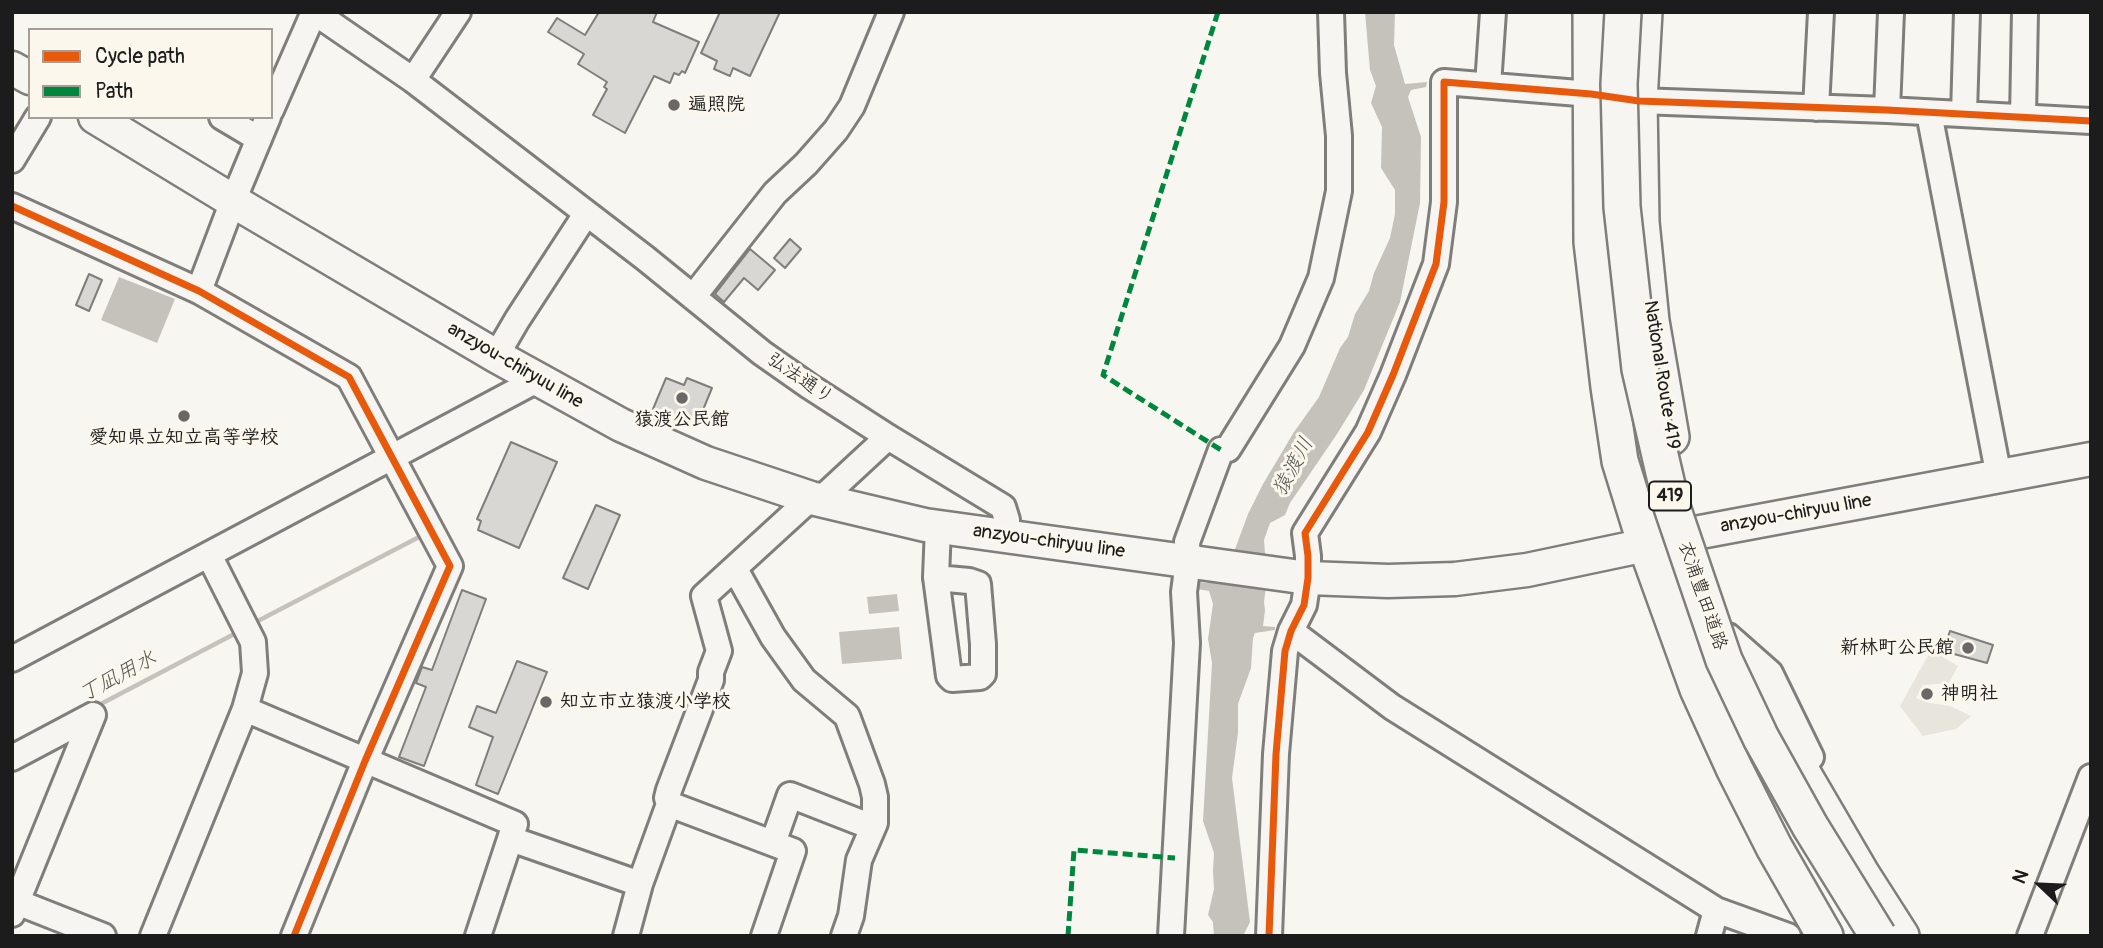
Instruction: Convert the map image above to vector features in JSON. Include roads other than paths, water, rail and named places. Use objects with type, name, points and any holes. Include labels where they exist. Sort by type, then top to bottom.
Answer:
[{"type":"highway","name":"419","points":[[1591,12],[1592,242],[1620,461],[1646,545],[1698,689],[1806,932]]},
{"type":"highway","name":"衣浦豊田道路","points":[[1610,12],[1608,227],[1618,325],[1638,425],[1662,523],[1731,714],[1770,796],[1853,936]]},
{"type":"highway","name":"衣浦豊田道路","points":[[1623,12],[1619,84],[1622,207],[1640,369],[1672,507],[1724,660],[1761,738],[1810,826],[1878,936]]},
{"type":"highway","name":"National Route 419","points":[[1644,12],[1639,101],[1641,222],[1651,321],[1675,460],[1695,533],[1728,636],[1771,719],[1862,875],[1901,936]]},
{"type":"main road","points":[[12,68],[28,77]]},
{"type":"main road","name":"anzyou-chiryuu line","points":[[98,119],[496,356],[621,425],[706,463],[815,499],[925,526],[1303,577],[1388,581],[1455,579],[1527,570],[1695,533],[2091,458]]},
{"type":"street","points":[[273,105],[314,12],[413,79],[458,12]]},
{"type":"street","points":[[693,297],[775,193],[836,130],[852,106],[891,12]]},
{"type":"street","points":[[1171,936],[1187,643],[1184,592],[1194,562],[1187,542],[1221,450],[1228,449],[1292,346],[1321,278],[1339,191],[1339,136],[1331,12]]},
{"type":"street","points":[[1488,85],[1493,12]]},
{"type":"street","points":[[1816,107],[1821,12]]},
{"type":"street","points":[[1887,110],[1891,12]]},
{"type":"street","points":[[1964,114],[1967,12]]},
{"type":"street","points":[[2023,117],[2025,12]]},
{"type":"street","name":"弘法通り","points":[[413,79],[645,258],[762,353],[888,437],[1003,507],[1007,520],[1007,536]]},
{"type":"street","points":[[1269,936],[1276,754],[1285,651],[1304,605],[1303,577],[1308,556],[1305,533],[1368,432],[1436,264],[1444,202],[1444,82],[1591,94],[1639,101],[2091,121]]},
{"type":"street","points":[[1929,113],[1999,477]]},
{"type":"street","points":[[12,160],[37,119]]},
{"type":"street","points":[[199,290],[263,128],[229,119]]},
{"type":"street","points":[[12,206],[199,290],[349,377],[450,566],[365,761],[294,936]]},
{"type":"street","points":[[496,356],[586,214]]},
{"type":"street","points":[[12,659],[537,380]]},
{"type":"street","points":[[626,936],[640,884],[669,804],[669,790],[711,680],[711,672],[719,651],[704,596],[888,437]]},
{"type":"street","points":[[936,578],[938,527]]},
{"type":"street","points":[[153,936],[245,709],[254,673],[253,642],[209,555]]},
{"type":"street","points":[[735,569],[774,638],[804,680],[847,716],[861,750],[875,797],[875,823],[859,860],[852,916],[844,936]]},
{"type":"street","points":[[1291,631],[1392,707],[1716,911],[1806,932]]},
{"type":"street","points":[[1728,636],[1770,673],[1811,758],[1917,936]]},
{"type":"street","points":[[245,709],[515,824],[478,936]]},
{"type":"street","points":[[12,758],[93,715],[15,908],[103,936]]},
{"type":"street","points":[[2030,936],[2091,777]]},
{"type":"street","points":[[773,843],[790,795],[872,827]]},
{"type":"street","points":[[669,804],[793,851],[764,936]]},
{"type":"street","points":[[511,839],[640,884]]},
{"type":"street","points":[[1709,936],[1716,911]]},
{"type":"water","name":"猿渡川","points":[[1365,12],[1395,12],[1394,45],[1405,84],[1427,82],[1426,87],[1411,90],[1408,97],[1421,137],[1420,203],[1400,302],[1364,390],[1290,503],[1285,515],[1270,523],[1264,540],[1267,579],[1263,626],[1275,627],[1275,630],[1255,633],[1253,638],[1251,668],[1238,704],[1238,733],[1232,778],[1250,922],[1243,936],[1214,936],[1213,922],[1208,915],[1214,889],[1214,853],[1203,821],[1212,663],[1208,639],[1213,604],[1209,591],[1197,589],[1198,582],[1207,583],[1234,552],[1263,484],[1319,397],[1340,348],[1348,337],[1355,314],[1369,291],[1390,238],[1395,214],[1395,190],[1381,168],[1382,127],[1371,103],[1376,86],[1370,70]]},
{"type":"water","points":[[119,277],[175,299],[157,343],[101,320]]},
{"type":"water","points":[[897,594],[899,611],[869,614],[867,597]]},
{"type":"water","points":[[899,627],[902,659],[842,664],[839,632]]},
{"type":"waterway","name":"丁凪用水","points":[[254,623],[421,536],[422,538]]},
{"type":"waterway","name":"丁凪用水","points":[[97,706],[238,632]]},
{"type":"place","name":"遍照院","points":[[674,105]]},
{"type":"place","name":"猿渡公民館","points":[[682,398]]},
{"type":"place","name":"愛知県立知立高等学校","points":[[184,416]]},
{"type":"place","name":"新林町公民館","points":[[1968,648]]},
{"type":"place","name":"神明社","points":[[1927,694]]},
{"type":"place","name":"知立市立猿渡小学校","points":[[546,702]]}]
